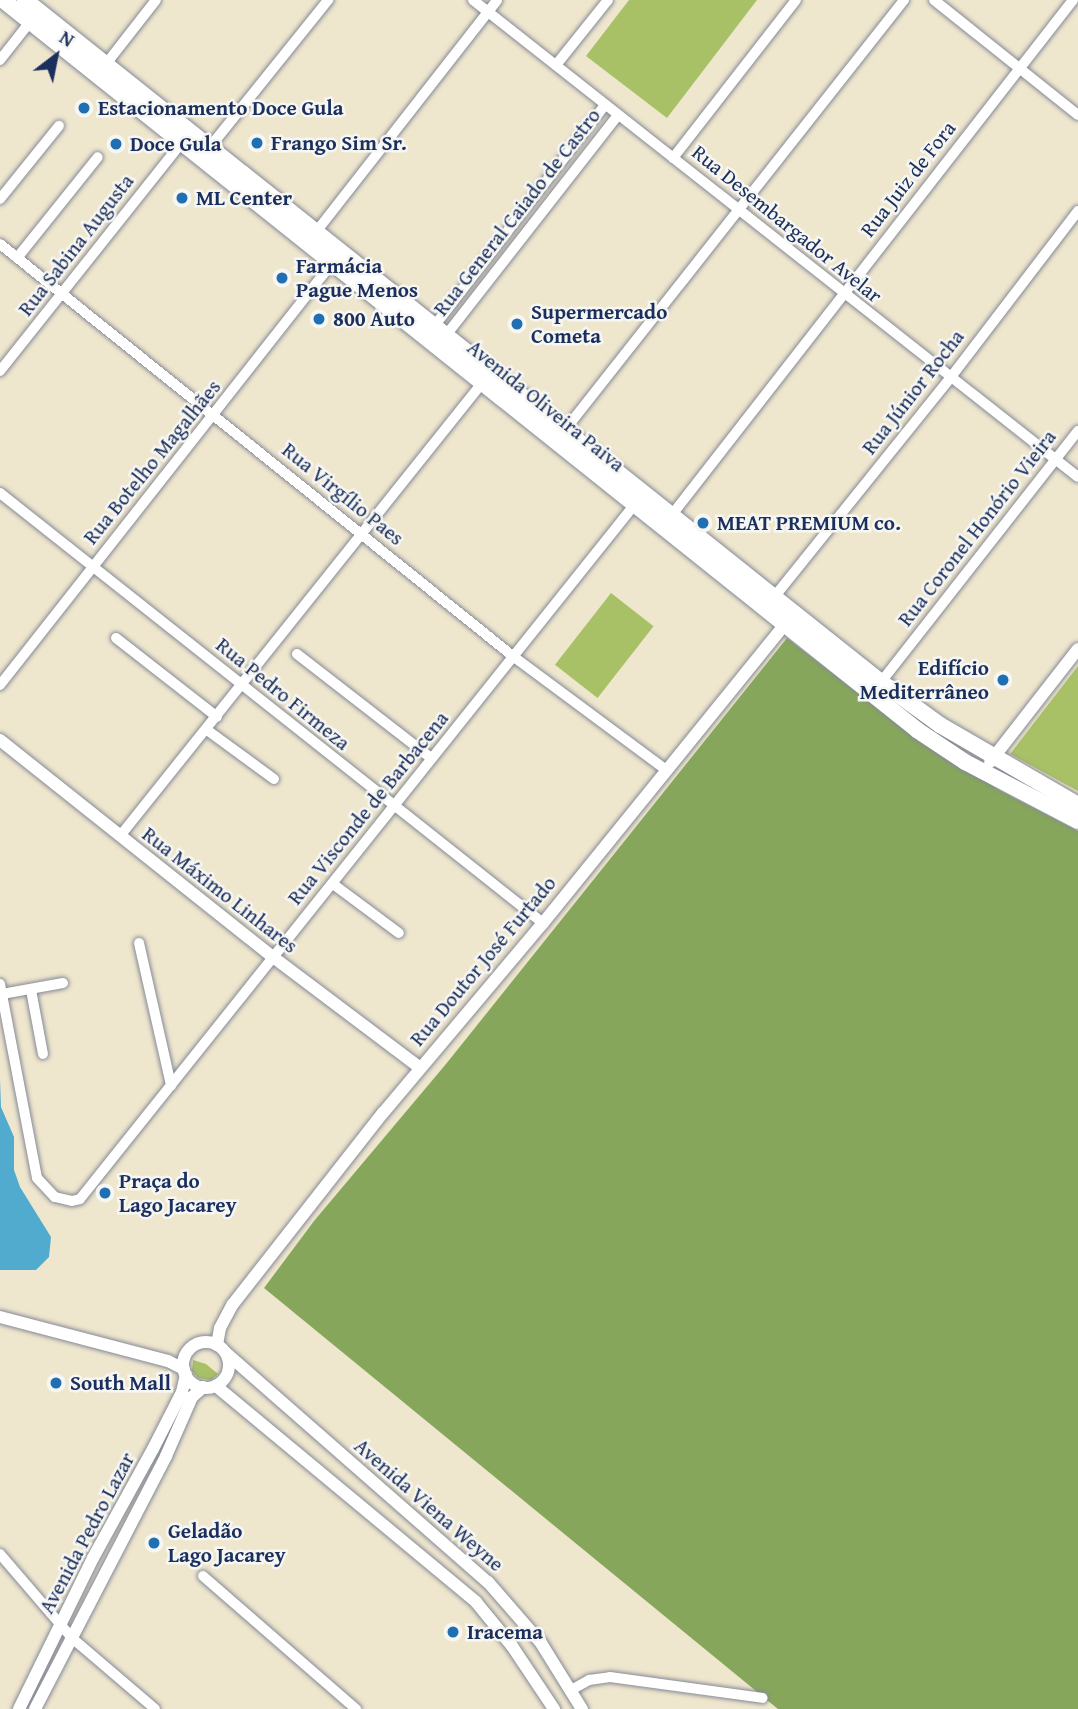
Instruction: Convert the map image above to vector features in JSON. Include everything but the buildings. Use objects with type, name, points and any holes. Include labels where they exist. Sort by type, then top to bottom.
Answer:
[{"type":"main road","name":"Avenida Oliveira Paiva","points":[[4,0],[35,16],[106,64],[441,329],[635,504],[940,725],[1078,805]]},
{"type":"main road","name":"Avenida Oliveira Paiva","points":[[25,0],[35,16],[181,142],[483,382],[561,435],[775,596],[790,618],[917,730],[983,772],[1078,821]]},
{"type":"street","points":[[106,64],[156,0]]},
{"type":"street","points":[[210,147],[328,0]]},
{"type":"street","name":"Rua Desembargador Avelar","points":[[473,0],[1078,477]]},
{"type":"street","points":[[316,232],[497,0]]},
{"type":"street","points":[[556,65],[608,0]]},
{"type":"street","points":[[673,158],[796,0]]},
{"type":"street","points":[[561,435],[904,0]]},
{"type":"street","points":[[933,0],[1078,114]]},
{"type":"street","name":"Rua Juiz de Fora","points":[[671,516],[1073,0]]},
{"type":"street","points":[[0,60],[35,16]]},
{"type":"street","name":"Rua General Caiado de Castro","points":[[441,329],[605,106]]},
{"type":"street","name":"Rua General Caiado de Castro","points":[[441,329],[618,115]]},
{"type":"street","points":[[0,200],[59,125]]},
{"type":"street","name":"Rua Sabina Augusta","points":[[0,371],[181,142]]},
{"type":"street","points":[[17,258],[99,157]]},
{"type":"street","name":"Rua Júnior Rocha","points":[[775,596],[951,377],[1078,211]]},
{"type":"street","name":"Rua Virgílio Paes","points":[[0,244],[514,657],[665,769]]},
{"type":"street","name":"Rua Botelho Magalhães","points":[[0,685],[93,565],[215,416],[332,262]]},
{"type":"street","points":[[120,836],[483,382]]},
{"type":"street","name":"Rua Coronel Honório Vieira","points":[[881,682],[1078,431]]},
{"type":"street","name":"Rua Pedro Firmeza","points":[[0,493],[542,923]]},
{"type":"street","name":"Rua Visconde de Barbacena","points":[[1,989],[33,1167],[40,1186],[63,1200],[83,1196],[635,504]]},
{"type":"street","name":"Rua Doutor José Furtado","points":[[222,1349],[220,1328],[233,1304],[419,1067],[542,923],[790,618]]},
{"type":"street","points":[[116,638],[217,717]]},
{"type":"street","points":[[983,772],[1078,649]]},
{"type":"street","points":[[297,654],[431,758]]},
{"type":"street","points":[[207,730],[274,779]]},
{"type":"street","name":"Rua Máximo Linhares","points":[[0,740],[273,957],[419,1067]]},
{"type":"street","points":[[333,884],[399,933]]},
{"type":"street","points":[[139,943],[171,1086]]},
{"type":"street","points":[[1,989],[31,990],[63,983]]},
{"type":"street","points":[[31,990],[43,1054]]},
{"type":"street","points":[[0,1317],[168,1361],[185,1371],[191,1382],[210,1386],[228,1371],[222,1349],[205,1342],[194,1346],[186,1356],[185,1371]]},
{"type":"street","name":"Avenida Viena Weyne","points":[[222,1349],[488,1582],[541,1643],[582,1709]]},
{"type":"street","name":"Avenida Pedro Lazar","points":[[19,1709],[59,1625],[176,1403],[185,1371]]},
{"type":"street","name":"Avenida Viena Weyne","points":[[210,1386],[455,1583],[490,1618],[542,1688],[554,1709]]},
{"type":"street","name":"Avenida Pedro Lazar","points":[[35,1709],[129,1527],[192,1397],[210,1386]]},
{"type":"street","points":[[114,1519],[129,1527]]},
{"type":"street","points":[[0,1554],[59,1625],[155,1709]]},
{"type":"street","points":[[203,1576],[356,1709]]},
{"type":"street","points":[[522,1661],[534,1658],[541,1643]]},
{"type":"street","points":[[542,1688],[551,1678],[563,1677]]},
{"type":"street","points":[[571,1690],[589,1680],[610,1677],[763,1698]]},
{"type":"green space","points":[[629,0],[757,0],[667,118],[586,56]]},
{"type":"green space","points":[[611,593],[654,626],[598,698],[555,665]]},
{"type":"green space","points":[[787,638],[911,734],[1001,791],[1078,831],[1078,1709],[778,1709],[264,1288],[314,1221],[446,1064]]},
{"type":"green space","points":[[1078,666],[1078,791],[1010,754]]},
{"type":"green space","points":[[193,1360],[206,1364],[218,1374],[211,1380],[198,1378],[192,1371]]},
{"type":"water","points":[[0,1079],[1,1107],[14,1137],[14,1170],[20,1187],[51,1237],[49,1257],[36,1270],[0,1270]]},
{"type":"place","name":"Estacionamento Doce Gula","points":[[84,108]]},
{"type":"place","name":"Frango Sim Sr.","points":[[257,143]]},
{"type":"place","name":"Doce Gula","points":[[116,144]]},
{"type":"place","name":"ML Center","points":[[182,198]]},
{"type":"place","name":"Farmácia Pague Menos","points":[[282,278]]},
{"type":"place","name":"800 Auto","points":[[319,319]]},
{"type":"place","name":"Supermercado Cometa","points":[[517,324]]},
{"type":"place","name":"MEAT PREMIUM co.","points":[[703,523]]},
{"type":"place","name":"Edifício Mediterrâneo","points":[[1003,680]]},
{"type":"place","name":"Praça do Lago Jacarey","points":[[105,1193]]},
{"type":"place","name":"South Mall","points":[[56,1383]]},
{"type":"place","name":"Geladão Lago Jacarey","points":[[154,1543]]},
{"type":"place","name":"Iracema","points":[[453,1632]]}]
